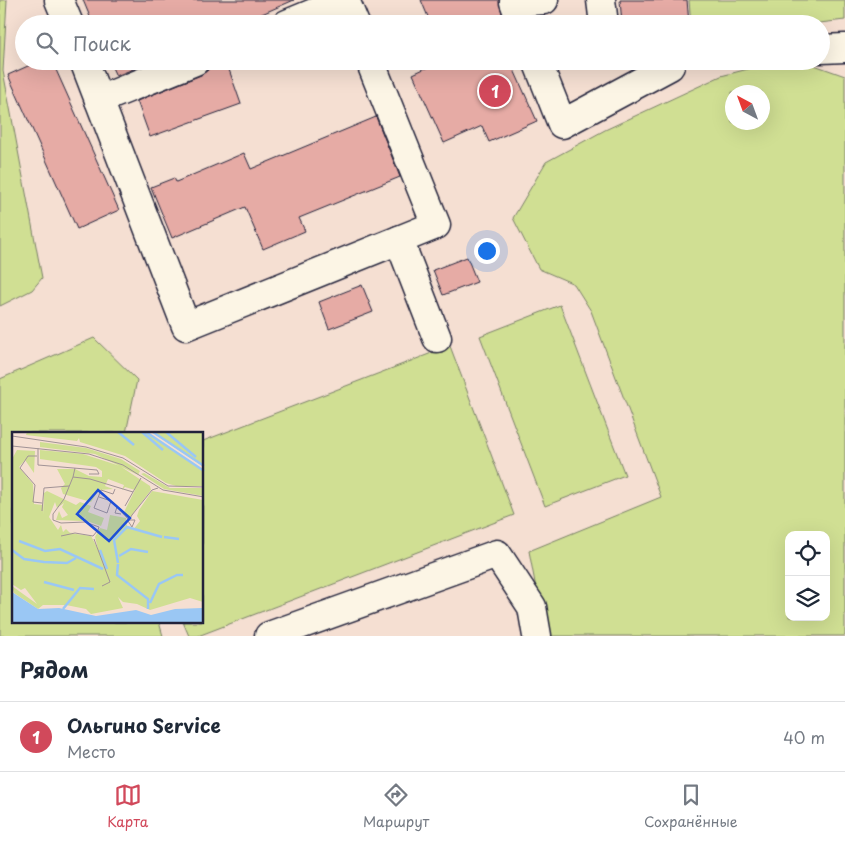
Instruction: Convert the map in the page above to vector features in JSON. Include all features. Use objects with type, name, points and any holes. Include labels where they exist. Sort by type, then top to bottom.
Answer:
[{"type":"lane","points":[[59,0],[65,15]]},
{"type":"lane","points":[[309,15],[345,0],[351,15]]},
{"type":"lane","points":[[519,15],[514,2],[544,0]]},
{"type":"lane","points":[[601,0],[603,15]]},
{"type":"lane","points":[[830,49],[845,48]]},
{"type":"lane","points":[[87,70],[186,326],[436,225],[374,70]]},
{"type":"lane","points":[[99,100],[173,70]]},
{"type":"lane","points":[[541,70],[562,124],[670,71]]},
{"type":"lane","points":[[399,240],[437,338]]},
{"type":"lane","points":[[269,636],[497,554],[532,607],[537,636]]},
{"type":"green space","points":[[0,0],[7,0],[3,71],[42,278],[32,290],[0,306]]},
{"type":"green space","points":[[689,0],[845,0],[845,20],[830,22],[830,15],[690,15]]},
{"type":"green space","points":[[744,70],[828,70],[845,76],[845,636],[545,636],[529,551],[661,497],[591,311],[574,284],[539,269],[513,218],[546,162],[605,130],[721,76]]},
{"type":"green space","points":[[560,305],[625,475],[545,506],[480,336]]},
{"type":"green space","points":[[94,338],[137,380],[126,432],[12,432],[12,624],[160,624],[163,636],[0,636],[0,379]]},
{"type":"green space","points":[[450,346],[514,515],[198,636],[189,636],[184,624],[204,624],[204,441]]},
{"type":"building","points":[[83,0],[294,0],[260,15],[89,15]]},
{"type":"building","points":[[421,0],[499,0],[503,15],[427,15]]},
{"type":"building","points":[[620,0],[687,0],[688,15],[621,15]]},
{"type":"building","points":[[19,70],[56,70],[119,210],[77,229],[8,75]]},
{"type":"building","points":[[113,70],[131,70],[116,76]]},
{"type":"building","points":[[208,70],[229,70],[241,104],[150,137],[137,101],[201,75]]},
{"type":"building","points":[[422,70],[514,70],[537,121],[489,142],[482,126],[444,143],[413,74]]},
{"type":"building","points":[[376,117],[400,177],[299,218],[305,231],[263,249],[245,207],[172,238],[151,187],[174,178],[176,182],[244,153],[251,169]]},
{"type":"building","points":[[467,257],[477,282],[443,295],[433,270]]},
{"type":"building","points":[[362,285],[373,312],[329,329],[319,302]]},
{"type":"place","name":"Ольгино Service","points":[[495,91]]}]
